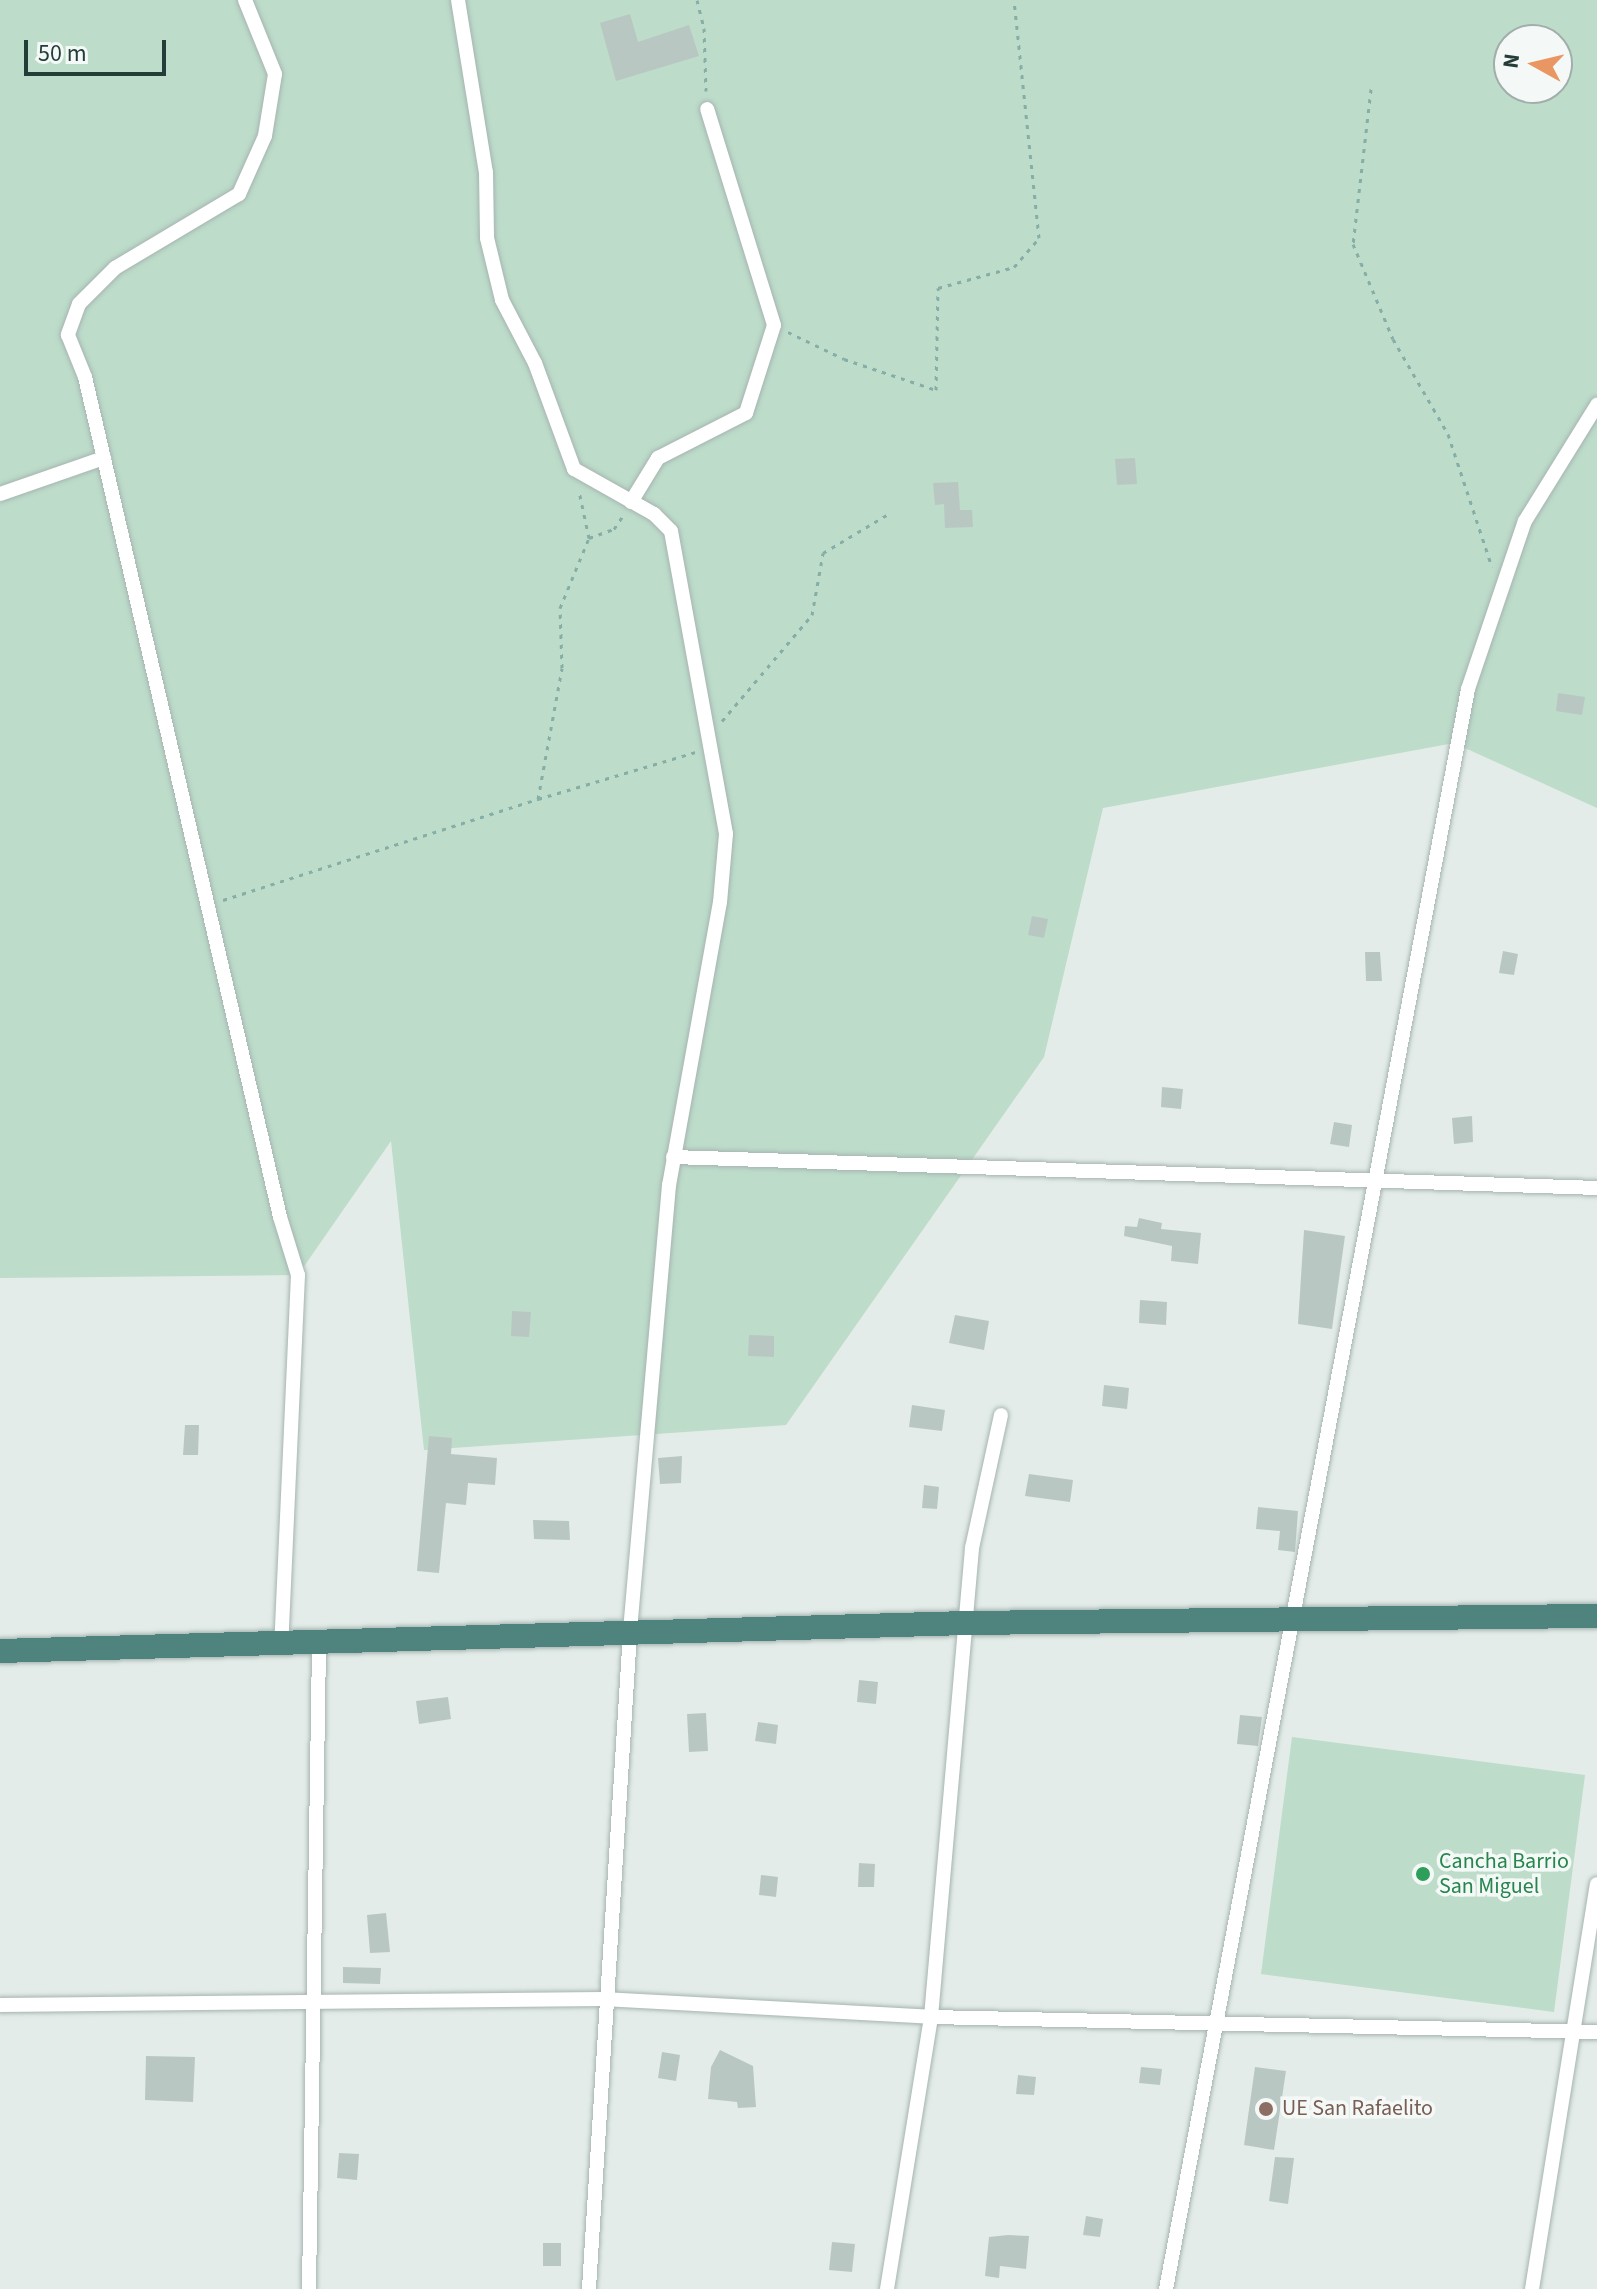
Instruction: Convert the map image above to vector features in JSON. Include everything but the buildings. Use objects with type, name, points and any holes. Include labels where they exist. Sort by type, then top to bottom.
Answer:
[{"type":"highway","points":[[0,1651],[281,1647],[319,1642],[966,1623],[1293,1616],[1597,1616]]},
{"type":"street","points":[[245,0],[275,74],[265,136],[239,194],[115,268],[79,304],[68,335],[85,377],[298,1275],[281,1647]]},
{"type":"street","points":[[458,0],[486,172],[487,238],[502,300],[535,363],[574,469],[631,502],[671,531],[726,834],[720,902],[673,1157],[630,1633],[603,1999],[589,2289]]},
{"type":"street","points":[[631,502],[658,458],[746,413],[774,325],[707,109]]},
{"type":"street","points":[[1166,2289],[1468,689],[1525,521],[1597,405]]},
{"type":"street","points":[[0,494],[104,458]]},
{"type":"street","points":[[673,1157],[1374,1178],[1597,1188]]},
{"type":"street","points":[[887,2289],[931,2017],[972,1548],[1001,1415]]},
{"type":"street","points":[[309,2289],[317,2001],[319,1642]]},
{"type":"street","points":[[1532,2289],[1570,2031],[1597,1884]]},
{"type":"street","points":[[0,2005],[603,1999],[931,2017],[1597,2032]]},
{"type":"path","points":[[697,0],[704,28],[707,109]]},
{"type":"path","points":[[774,325],[844,359],[936,390],[938,288],[1014,267],[1039,238],[1014,0]]},
{"type":"path","points":[[1371,89],[1353,244],[1393,339],[1448,434],[1483,529],[1499,598]]},
{"type":"path","points":[[538,799],[562,668],[560,608],[589,538],[574,469]]},
{"type":"path","points":[[589,538],[614,529],[631,502]]},
{"type":"path","points":[[208,905],[538,799],[709,748],[725,714],[812,615],[823,553],[890,513]]},
{"type":"green space","points":[[0,0],[1597,0],[1597,808],[1454,743],[1103,808],[1044,1057],[786,1425],[424,1450],[391,1141],[298,1275],[0,1278]]},
{"type":"green space","name":"Cancha Barrio San Miguel","points":[[1292,1737],[1585,1775],[1554,2012],[1261,1974]]},
{"type":"place","name":"Cancha Barrio San Miguel","points":[[1423,1874]]},
{"type":"place","name":"UE San Rafaelito","points":[[1266,2109]]}]
